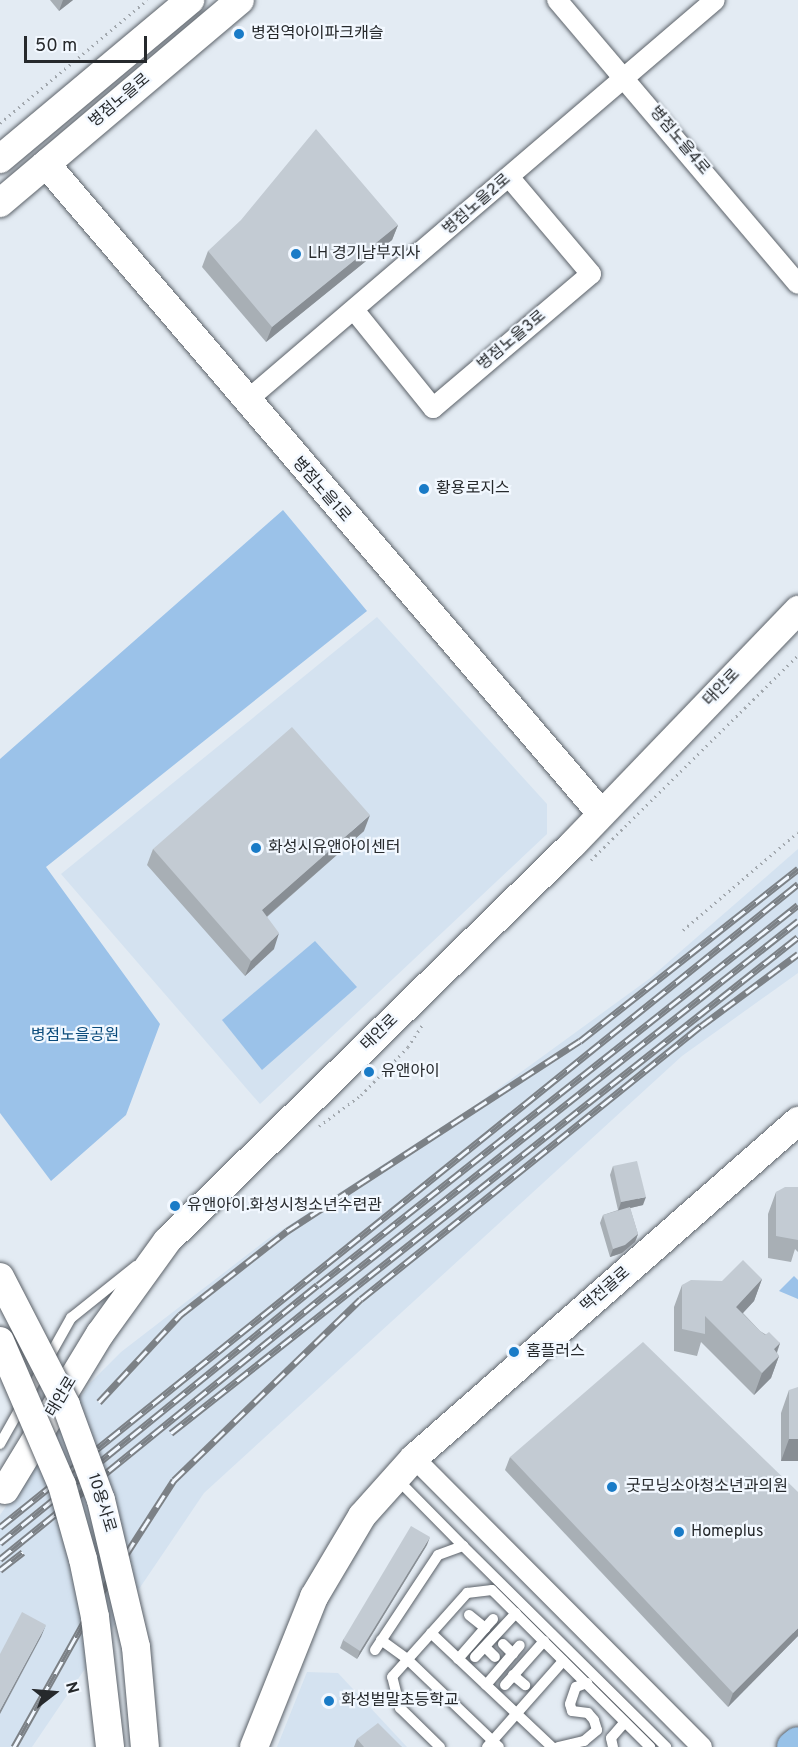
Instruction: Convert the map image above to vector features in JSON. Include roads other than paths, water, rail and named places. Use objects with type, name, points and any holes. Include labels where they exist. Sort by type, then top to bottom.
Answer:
[{"type":"main road","points":[[794,1747],[798,1743]]},
{"type":"street","name":"병점노을로","points":[[0,159],[190,0]]},
{"type":"street","name":"병점노을로","points":[[0,202],[240,0]]},
{"type":"street","name":"병점노을4로","points":[[557,0],[626,77],[798,284]]},
{"type":"street","name":"병점노을2로","points":[[245,402],[715,0]]},
{"type":"street","points":[[111,66],[111,78],[118,88],[130,93]]},
{"type":"street","name":"병점노을1로","points":[[46,164],[245,402],[600,812]]},
{"type":"street","name":"병점노을3로","points":[[354,310],[433,408],[591,274],[509,177]]},
{"type":"street","name":"태안로","points":[[5,1490],[131,1286],[167,1241],[573,844],[600,812],[798,610]]},
{"type":"street","name":"떡전골로","points":[[254,1747],[314,1597],[362,1516],[405,1468],[798,1121]]},
{"type":"street","name":"10용사로","points":[[0,1277],[66,1405],[101,1500],[129,1607],[145,1747]]},
{"type":"street","name":"10용사로","points":[[0,1341],[58,1474],[80,1550],[95,1617],[110,1747]]},
{"type":"street","points":[[405,1468],[702,1747]]},
{"type":"lane","points":[[0,1444],[71,1318],[167,1241]]},
{"type":"lane","points":[[71,1318],[131,1286]]},
{"type":"lane","points":[[405,1468],[463,1546],[666,1747]]},
{"type":"lane","points":[[463,1546],[438,1555],[378,1645],[407,1659],[493,1745],[516,1713],[564,1661]]},
{"type":"lane","points":[[440,1747],[396,1701],[392,1677],[467,1593],[492,1590],[650,1747]]},
{"type":"lane","points":[[476,1657],[516,1613]]},
{"type":"lane","points":[[469,1615],[485,1628]]},
{"type":"lane","points":[[458,1659],[493,1619]]},
{"type":"lane","points":[[430,1633],[552,1747]]},
{"type":"lane","points":[[505,1685],[544,1641]]},
{"type":"lane","points":[[486,1685],[516,1650],[503,1644]]},
{"type":"lane","points":[[485,1647],[495,1657]]},
{"type":"lane","points":[[513,1675],[525,1685]]},
{"type":"lane","points":[[558,1747],[584,1741],[597,1730],[594,1720],[588,1713],[572,1711],[570,1704],[576,1687],[586,1683]]},
{"type":"lane","points":[[613,1747],[611,1738],[625,1722]]},
{"type":"railway","points":[[99,1402],[180,1315],[287,1231],[580,1041],[798,869]]},
{"type":"railway","points":[[0,1527],[798,884]]},
{"type":"railway","points":[[0,1543],[318,1285],[798,905]]},
{"type":"railway","points":[[0,1559],[326,1294],[798,921]]},
{"type":"railway","points":[[171,1433],[798,937]]},
{"type":"railway","points":[[14,1747],[96,1601],[174,1480],[361,1299],[701,1026],[798,954]]},
{"type":"railway","points":[[0,1570],[23,1552]]},
{"type":"place","name":"병점역아이파크캐슬","points":[[239,34]]},
{"type":"place","name":"LH 경기남부지사","points":[[296,254]]},
{"type":"place","name":"황용로지스","points":[[424,489]]},
{"type":"place","name":"화성시유앤아이센터","points":[[256,848]]},
{"type":"place","name":"유앤아이","points":[[369,1072]]},
{"type":"place","name":"유앤아이.화성시청소년수련관","points":[[175,1206]]},
{"type":"place","name":"홈플러스","points":[[514,1352]]},
{"type":"place","name":"굿모닝소아청소년과의원","points":[[612,1487]]},
{"type":"place","name":"Homeplus","points":[[679,1532]]},
{"type":"place","name":"화성벌말초등학교","points":[[329,1701]]},
{"type":"park label","name":"병점노을공원","points":[[75,1036]]}]
